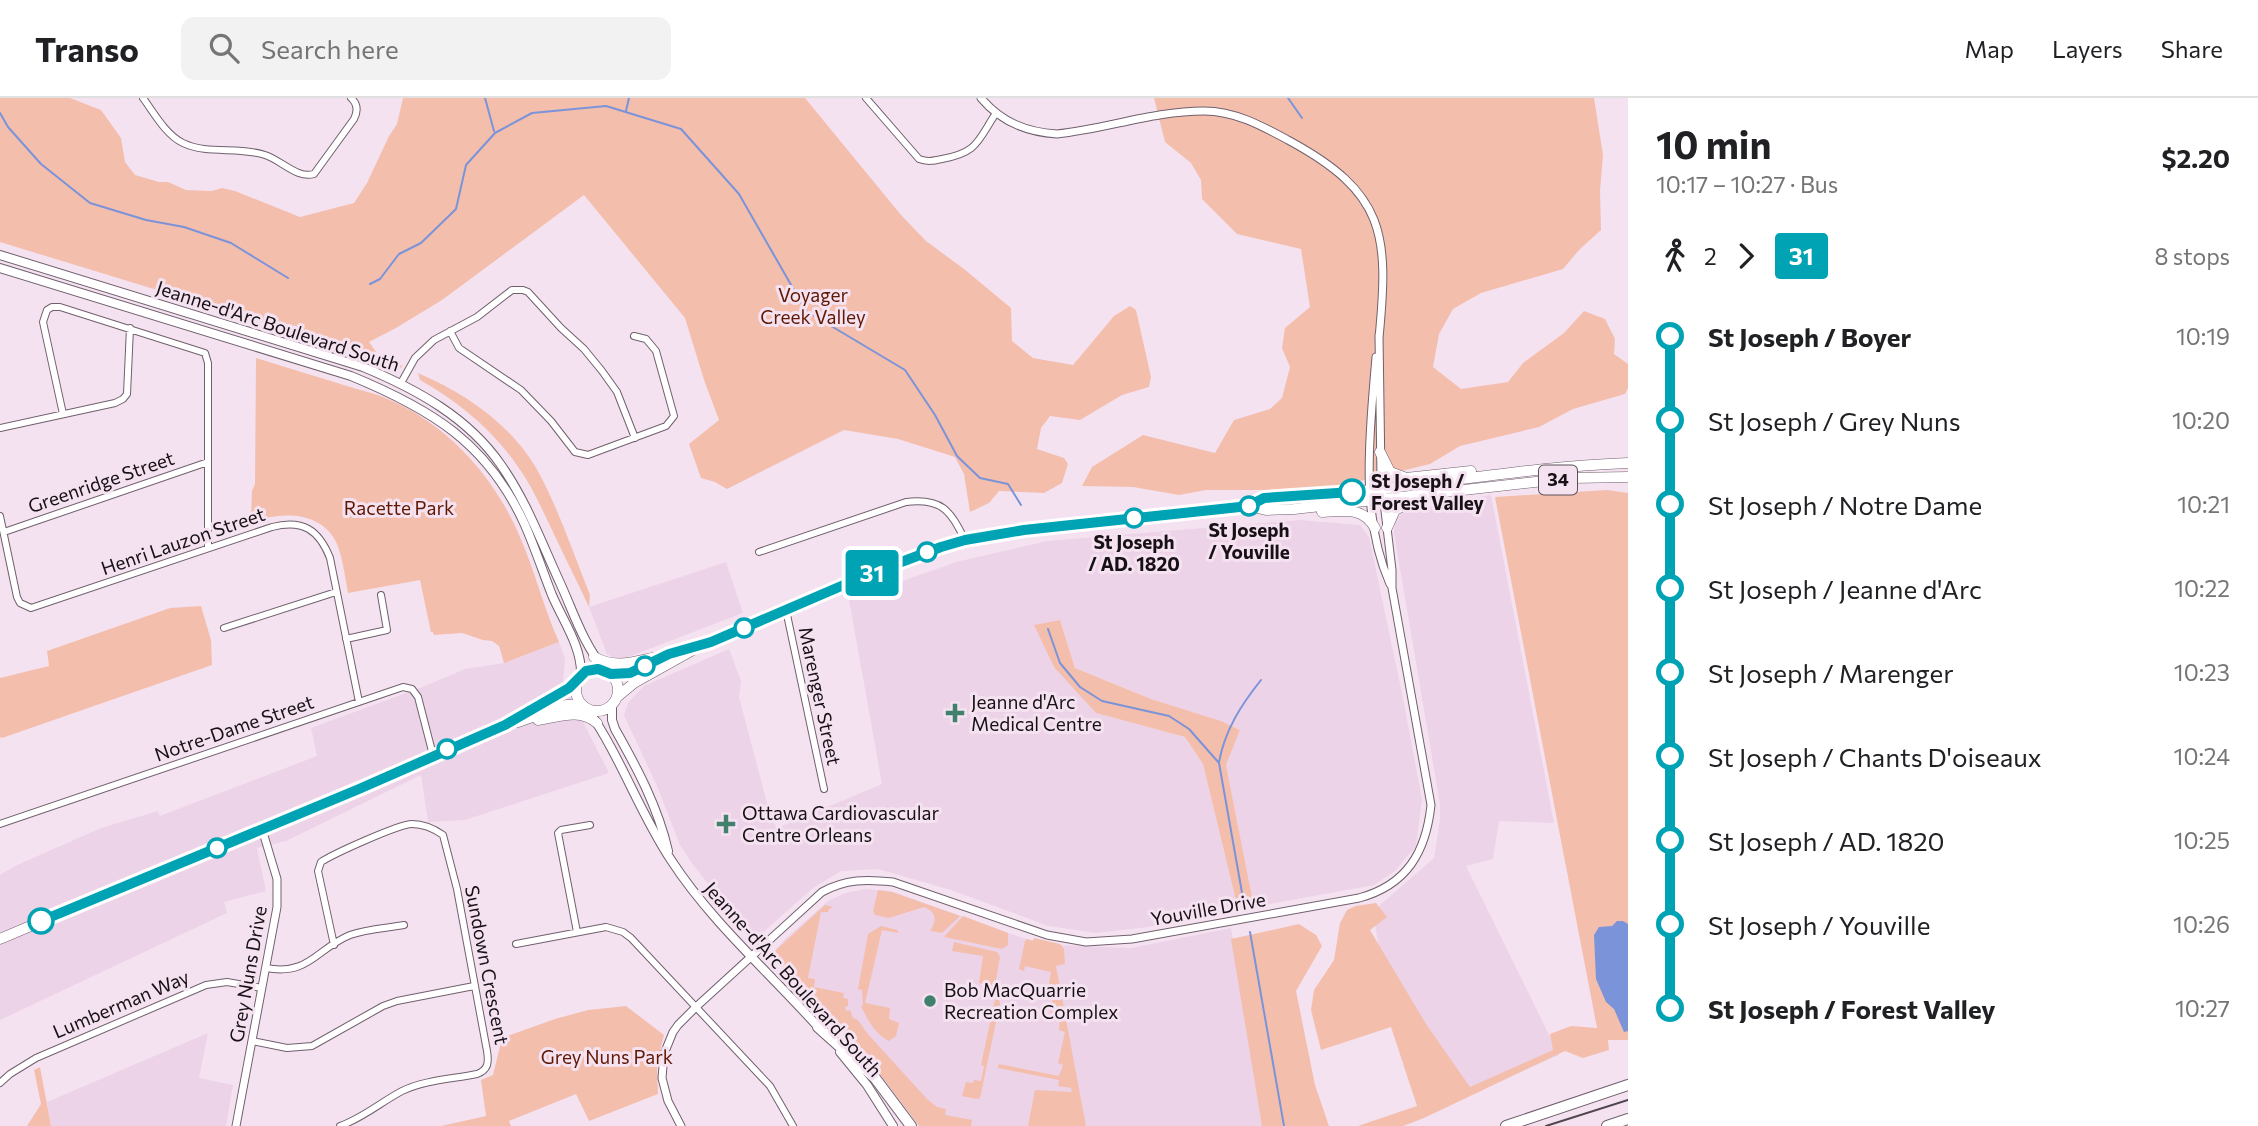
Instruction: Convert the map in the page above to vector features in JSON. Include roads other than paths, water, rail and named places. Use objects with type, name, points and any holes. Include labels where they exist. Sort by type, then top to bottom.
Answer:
[{"type":"highway","points":[[818,1027],[875,1078],[911,1126]]},
{"type":"highway","points":[[1506,1126],[1628,1085]]},
{"type":"highway","points":[[1607,1126],[1628,1119]]},
{"type":"main road","name":"Jeanne-d'Arc Boulevard South","points":[[0,255],[341,360],[401,383],[436,402],[481,441],[501,464],[530,516],[594,657],[608,672]]},
{"type":"main road","name":"Jeanne-d'Arc Boulevard South","points":[[0,268],[351,376],[396,395],[433,416],[455,432],[494,474],[525,525],[562,619],[578,651],[582,665],[579,678]]},
{"type":"main road","points":[[396,395],[401,383]]},
{"type":"main road","points":[[1380,452],[1390,472],[1406,478],[1569,461],[1586,465]]},
{"type":"main road","name":"34","points":[[505,725],[566,705],[601,711],[634,683],[700,646],[867,575],[965,540],[1056,525],[1249,506],[1266,510],[1294,509],[1586,465],[1628,463]]},
{"type":"main road","name":"34","points":[[1382,494],[1430,494],[1570,478],[1628,477]]},
{"type":"main road","points":[[1387,528],[1395,510],[1430,494]]},
{"type":"main road","name":"34","points":[[1249,506],[1264,498],[1370,496]]},
{"type":"main road","points":[[1294,509],[1307,513],[1355,511],[1363,514],[1375,528]]},
{"type":"main road","name":"34","points":[[0,939],[505,725],[544,703],[592,669],[630,673],[669,654],[700,646]]},
{"type":"main road","points":[[594,657],[604,662],[621,664],[669,654]]},
{"type":"main road","points":[[608,672],[618,684],[615,701]]},
{"type":"main road","points":[[579,678],[575,694],[584,707]]},
{"type":"main road","name":"Jeanne-d'Arc Boulevard South","points":[[615,701],[612,720],[615,729],[654,806],[663,828],[670,858]]},
{"type":"main road","name":"Jeanne-d'Arc Boulevard South","points":[[584,707],[597,723],[638,798],[653,832],[698,898],[867,1084],[892,1125]]},
{"type":"main road","points":[[523,721],[577,714],[586,715],[597,723]]},
{"type":"street","points":[[143,98],[171,135],[180,142],[193,148],[239,150],[263,155],[303,176],[314,174],[354,119],[358,112],[351,98]]},
{"type":"street","points":[[866,98],[919,159],[928,162],[969,151],[996,114]]},
{"type":"street","points":[[981,98],[996,114],[1028,130],[1057,134],[1184,112],[1207,111],[1247,120],[1300,147],[1348,180],[1366,204],[1373,219],[1383,257],[1379,335]]},
{"type":"street","points":[[401,383],[419,354],[434,340],[477,317],[512,290],[523,290],[584,349],[602,371],[617,392],[635,438]]},
{"type":"street","points":[[63,414],[43,322],[47,310],[52,307],[130,328],[196,349],[207,356],[208,548]]},
{"type":"street","points":[[0,428],[115,403],[126,397],[130,328]]},
{"type":"street","points":[[450,331],[459,348],[527,396],[575,452],[588,455],[669,424],[674,416],[656,351],[646,339],[634,336]]},
{"type":"street","name":"Youville Drive","points":[[751,957],[822,892],[843,882],[893,882],[1047,935],[1086,942],[1132,939],[1374,894],[1401,876],[1421,850],[1427,836],[1431,805],[1392,588],[1382,494],[1379,335]]},
{"type":"street","name":"Youville Drive","points":[[1379,335],[1372,406],[1370,496],[1382,566],[1392,588]]},
{"type":"street","name":"Greenridge Street","points":[[4,532],[208,462]]},
{"type":"street","points":[[759,552],[906,502],[923,500],[938,504],[952,515],[965,540]]},
{"type":"street","name":"Henri Lauzon Street","points":[[0,516],[17,597],[20,603],[32,608],[283,524],[304,527],[316,534],[330,558],[359,702]]},
{"type":"street","points":[[224,628],[337,592]]},
{"type":"street","points":[[346,639],[387,630],[381,595]]},
{"type":"street","name":"Marenger Street","points":[[786,610],[824,789]]},
{"type":"street","name":"Notre-Dame Street","points":[[0,824],[403,687],[412,689],[418,696],[433,755]]},
{"type":"street","name":"Sundown Crescent","points":[[334,946],[318,871],[321,862],[404,825],[431,827],[443,835],[457,889],[488,1057],[487,1067],[483,1072],[409,1088],[340,1126]]},
{"type":"street","points":[[577,932],[558,833],[561,830],[590,825]]},
{"type":"street","name":"Grey Nuns Drive","points":[[239,1126],[278,895],[262,829]]},
{"type":"street","points":[[266,968],[297,968],[350,936],[404,925]]},
{"type":"street","points":[[516,944],[606,927],[623,932],[775,1092],[793,1126]]},
{"type":"street","points":[[681,1126],[666,1094],[662,1078],[663,1062],[673,1032],[751,957]]},
{"type":"street","name":"Lumberman Way","points":[[0,1083],[36,1058],[206,985],[227,982],[262,988]]},
{"type":"street","points":[[252,1041],[287,1048],[312,1046],[383,1006],[474,986]]},
{"type":"water","points":[[1617,921],[1628,924],[1628,1031],[1624,1032],[1596,979],[1594,935],[1599,927],[1612,926]]},
{"type":"waterway","points":[[485,98],[494,131]]},
{"type":"waterway","points":[[626,111],[629,98]]},
{"type":"waterway","points":[[1288,98],[1302,118]]},
{"type":"waterway","points":[[370,284],[380,279],[399,254],[421,243],[456,209],[466,165],[495,133],[532,113],[606,106],[681,129],[739,194],[806,311],[905,370],[935,415],[957,456],[980,478],[1008,484],[1021,505]]},
{"type":"waterway","points":[[0,113],[8,127],[41,164],[90,203],[146,220],[184,227],[231,243],[288,278]]},
{"type":"waterway","points":[[1048,629],[1060,663],[1080,687],[1102,701],[1169,716],[1189,729],[1219,763],[1244,904]]},
{"type":"waterway","points":[[1219,762],[1225,739],[1235,718],[1261,680]]},
{"type":"waterway","points":[[1250,932],[1284,1126]]},
{"type":"tram line","points":[[1546,1126],[1628,1100]]},
{"type":"place","name":"St Joseph / Forest Valley","points":[[1352,492]]},
{"type":"place","name":"St Joseph / Youville","points":[[1249,506]]},
{"type":"place","name":"St Joseph / AD. 1820","points":[[1134,518]]},
{"type":"place","name":"Jeanne d'Arc Medical Centre","points":[[955,713]]},
{"type":"place","name":"Ottawa Cardiovascular Centre Orleans","points":[[726,824]]},
{"type":"place","name":"Bob MacQuarrie Recreation Complex","points":[[930,1001]]},
{"type":"park label","name":"Voyager Creek Valley","points":[[813,306]]},
{"type":"park label","name":"Racette Park","points":[[399,508]]},
{"type":"park label","name":"Grey Nuns Park","points":[[607,1057]]}]
